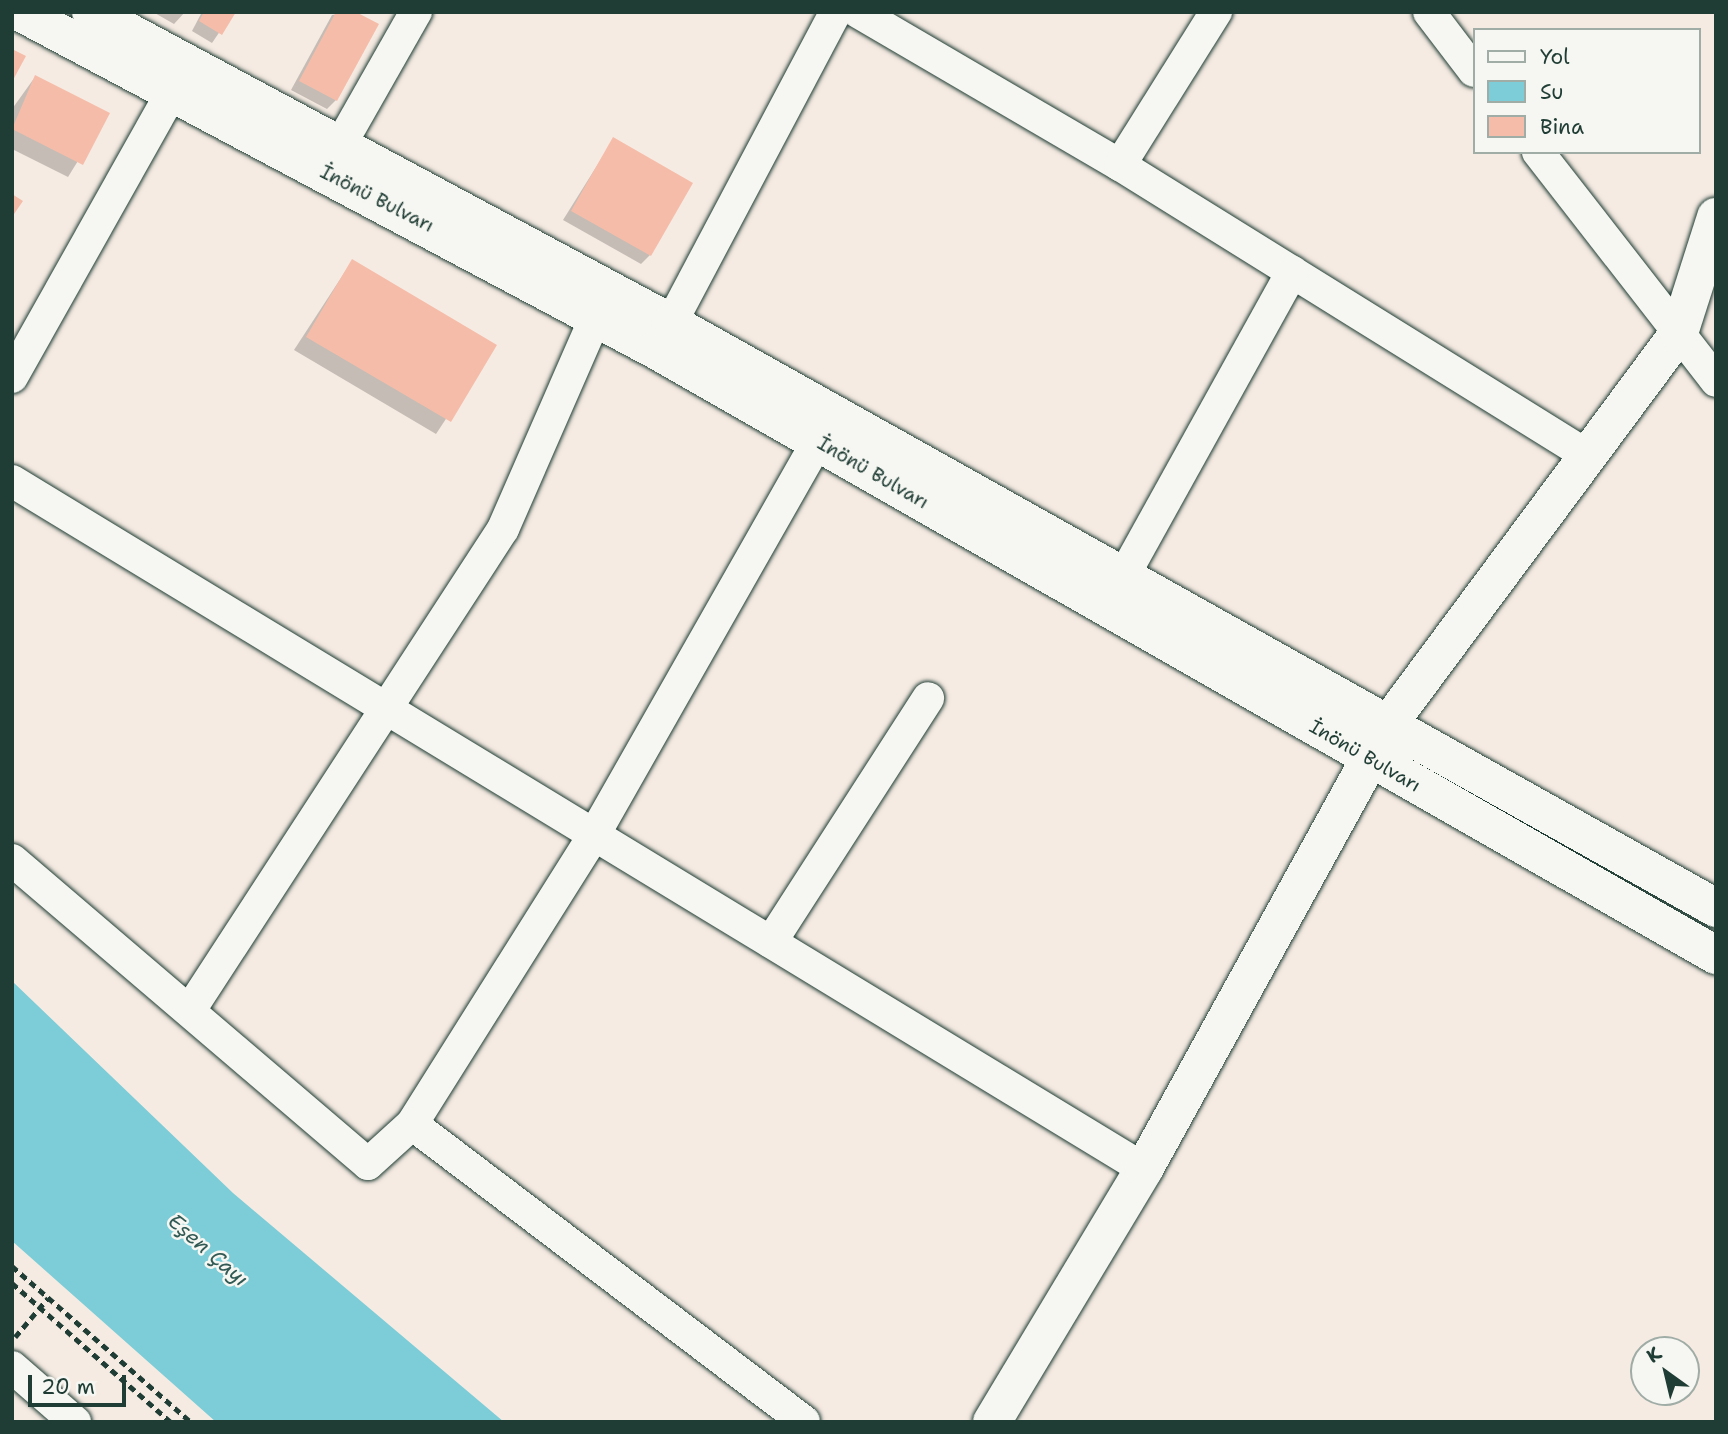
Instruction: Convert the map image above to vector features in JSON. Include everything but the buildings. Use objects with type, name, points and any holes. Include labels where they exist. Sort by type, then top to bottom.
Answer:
[{"type":"main road","name":"İnönü Bulvarı","points":[[20,12],[179,80],[342,142],[664,336],[818,440],[1370,760],[1716,955]]},
{"type":"main road","name":"İnönü Bulvarı","points":[[91,12],[179,80],[595,318],[664,336],[1123,577],[1390,722],[1716,908]]},
{"type":"main road","points":[[992,1422],[1144,1169],[1390,722],[1585,454],[1679,332],[1716,217]]},
{"type":"street","points":[[342,142],[416,12]]},
{"type":"street","points":[[664,336],[836,12]]},
{"type":"street","points":[[858,12],[1120,165],[1585,454]]},
{"type":"street","points":[[1120,165],[1216,12]]},
{"type":"street","points":[[1429,12],[1472,68]]},
{"type":"street","points":[[12,377],[179,80]]},
{"type":"street","points":[[1540,154],[1716,381]]},
{"type":"street","points":[[1123,577],[1292,272]]},
{"type":"street","points":[[190,1010],[503,529],[595,318]]},
{"type":"street","points":[[12,860],[368,1164],[412,1125],[594,835],[818,440]]},
{"type":"street","points":[[12,481],[1144,1169]]},
{"type":"street","points":[[771,942],[928,698]]},
{"type":"street","points":[[412,1125],[804,1422]]},
{"type":"street","points":[[12,1367],[75,1422]]},
{"type":"path","points":[[12,1266],[191,1422]]},
{"type":"path","points":[[12,1283],[171,1422]]},
{"type":"path","points":[[12,1341],[48,1298]]},
{"type":"water","name":"Eşen Çayı","points":[[12,981],[233,1193],[504,1422],[216,1422],[12,1241]]}]
